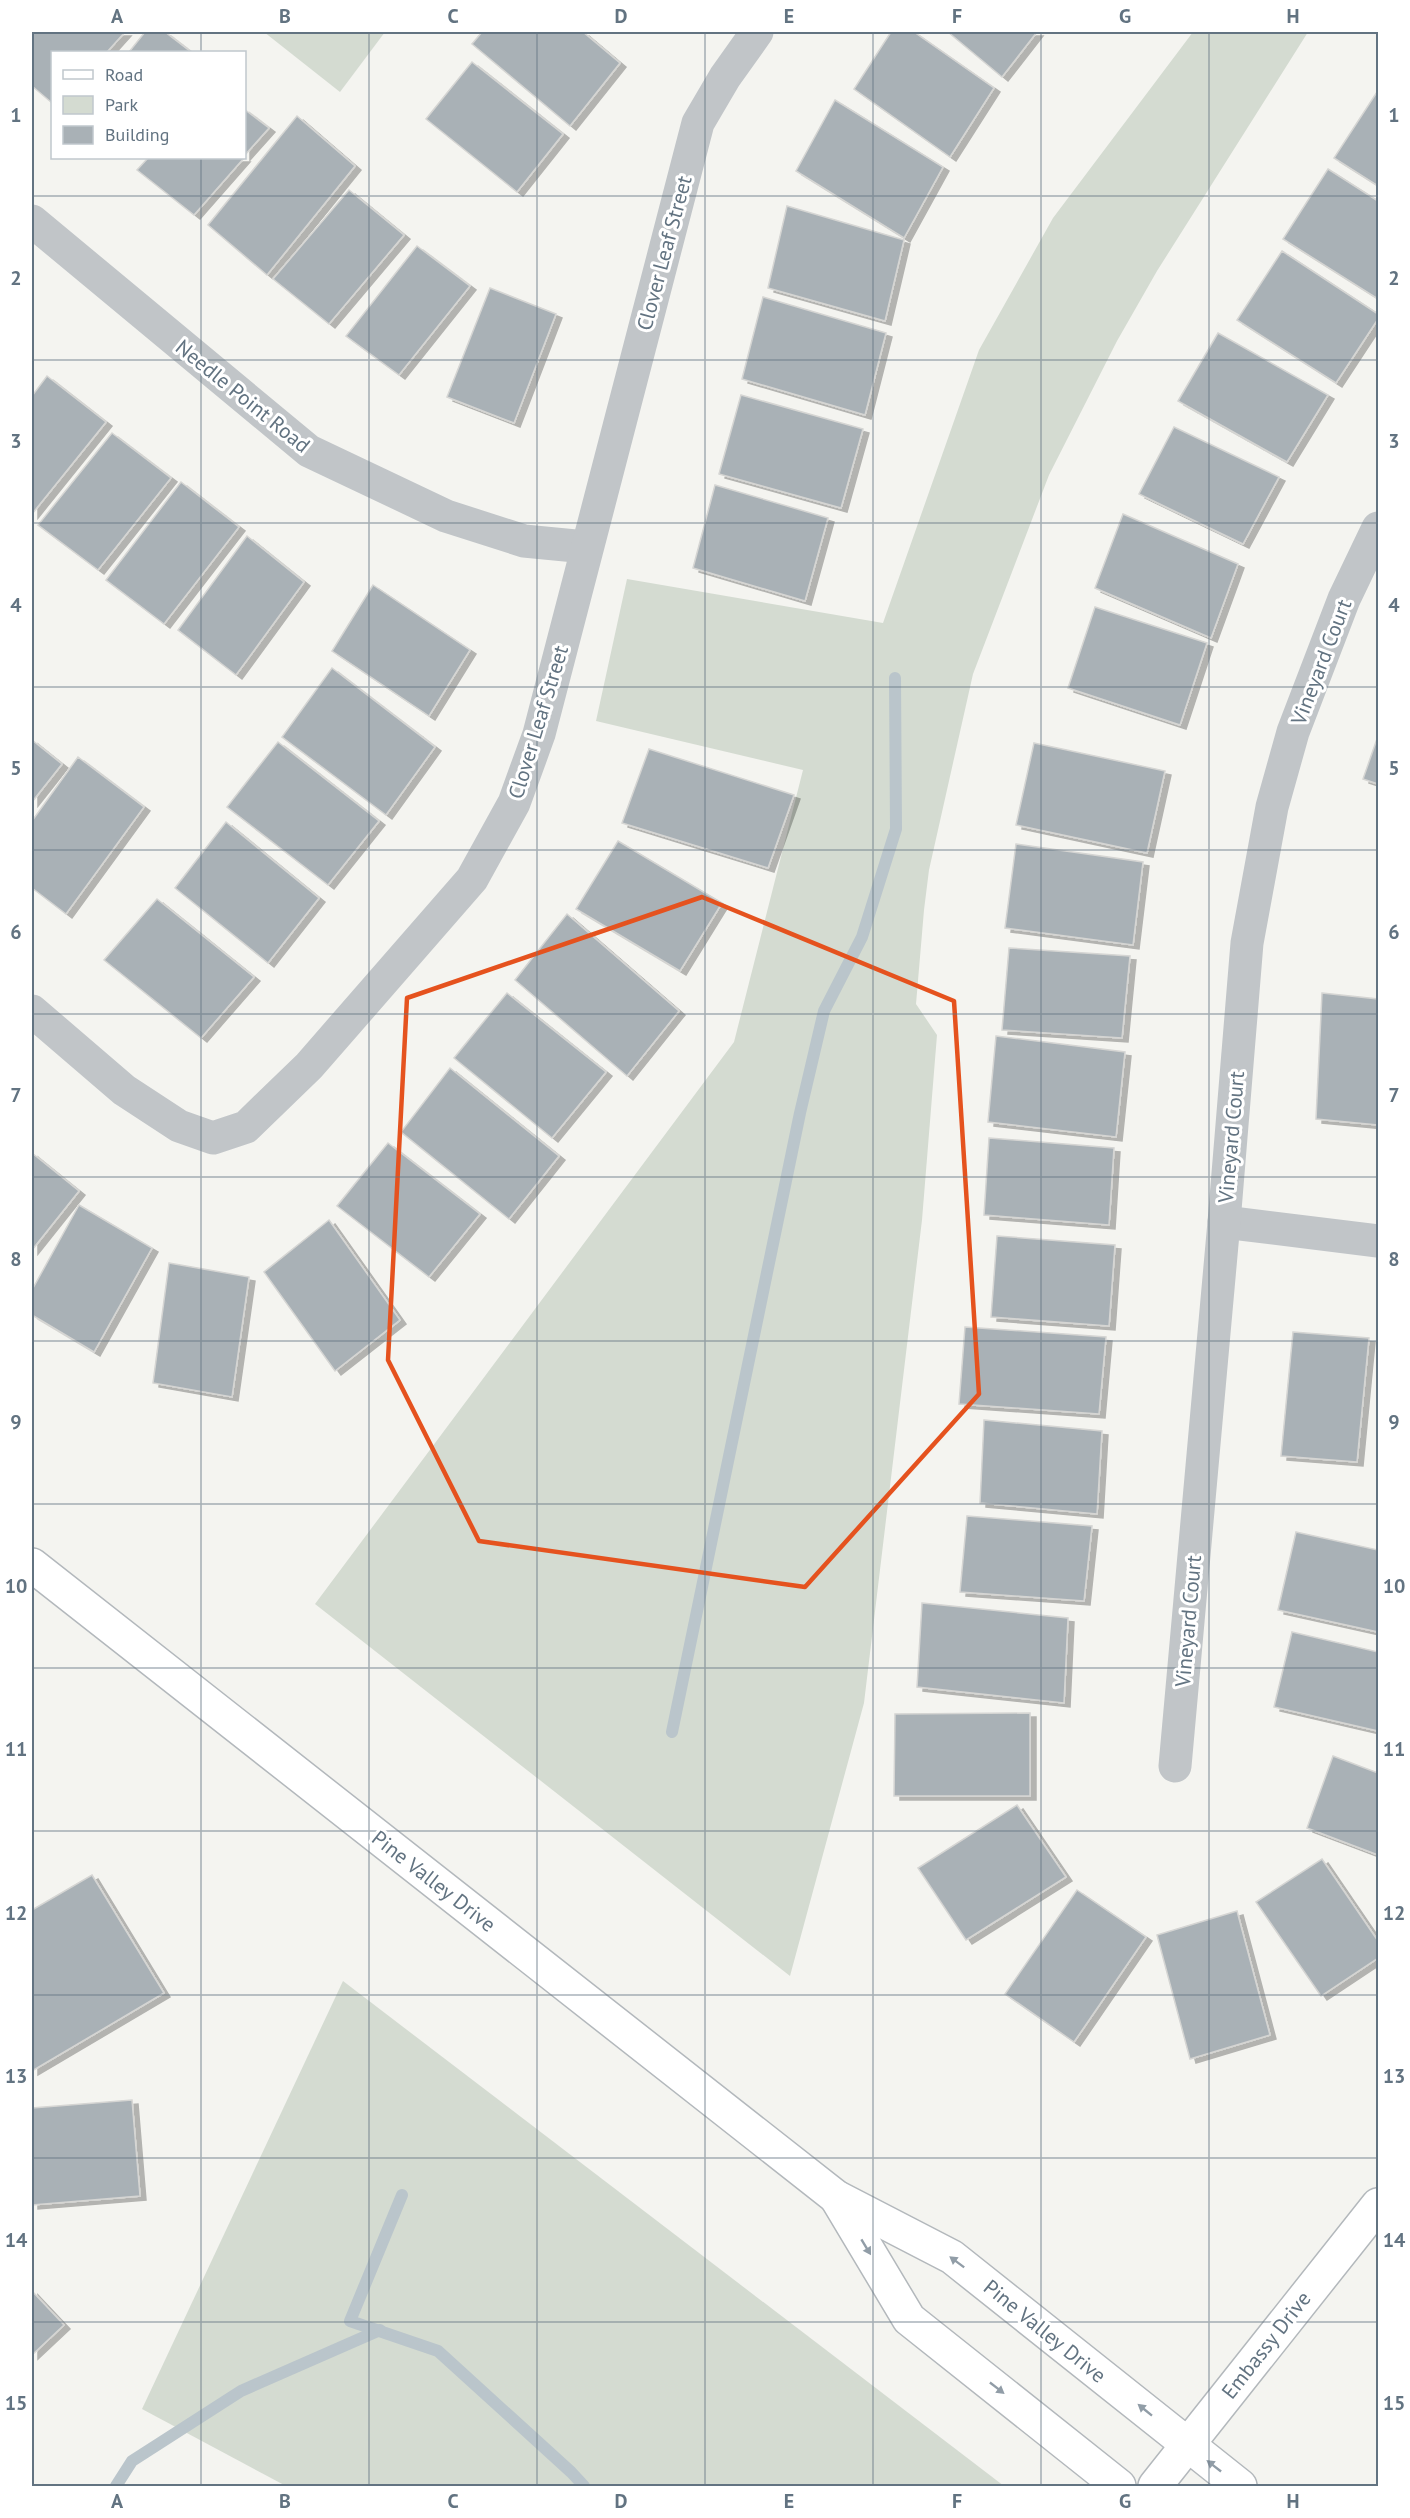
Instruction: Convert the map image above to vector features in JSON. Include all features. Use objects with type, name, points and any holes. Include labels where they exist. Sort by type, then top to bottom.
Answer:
[{"type":"main road","name":"Pine Valley Drive","points":[[32,1565],[836,2197],[952,2257],[1240,2487]]},
{"type":"main road","name":"Pine Valley Drive","points":[[836,2197],[909,2319],[1119,2487]]},
{"type":"main road","name":"Embassy Drive","points":[[1155,2487],[1378,2205]]},
{"type":"street","name":"Clover Leaf Street","points":[[32,1011],[124,1090],[179,1126],[213,1138],[246,1127],[309,1066],[472,879],[514,803],[539,734],[586,547],[699,123],[725,77],[757,32]]},
{"type":"street","name":"Needle Point Road","points":[[32,222],[309,451],[446,516],[524,541],[586,547]]},
{"type":"street","name":"Vineyard Court","points":[[1175,1766],[1247,943],[1272,807],[1293,732],[1344,599],[1378,528]]},
{"type":"street","points":[[1224,1222],[1378,1241]]},
{"type":"highlighted area","points":[[702,897],[954,1001],[979,1394],[805,1587],[479,1541],[388,1360],[407,998]]},
{"type":"green space","points":[[264,32],[385,32],[340,92]]},
{"type":"green space","points":[[1193,32],[1308,32],[1157,271],[1117,341],[1049,475],[973,674],[929,870],[924,910],[916,1004],[937,1035],[922,1220],[864,1703],[790,1976],[315,1604],[734,1042],[803,770],[596,721],[627,579],[883,623],[979,350],[1053,218]]},
{"type":"green space","points":[[343,1981],[1004,2486],[286,2486],[142,2409]]},
{"type":"building","points":[[32,32],[125,32],[108,51],[51,51],[51,102],[32,86]]},
{"type":"building","points":[[145,32],[165,32],[190,51],[130,51]]},
{"type":"building","points":[[482,32],[583,32],[620,63],[570,126],[472,44]]},
{"type":"building","points":[[891,32],[914,32],[994,88],[950,157],[854,89]]},
{"type":"building","points":[[948,32],[1037,32],[1002,77]]},
{"type":"building","points":[[472,62],[563,134],[517,192],[426,119]]},
{"type":"building","points":[[1378,92],[1378,186],[1334,158]]},
{"type":"building","points":[[835,100],[943,167],[904,238],[796,171]]},
{"type":"building","points":[[246,111],[269,128],[246,154]]},
{"type":"building","points":[[297,116],[355,166],[267,275],[208,225]]},
{"type":"building","points":[[147,159],[243,159],[194,215],[137,170]]},
{"type":"building","points":[[1328,169],[1378,201],[1378,299],[1283,239]]},
{"type":"building","points":[[349,190],[404,235],[329,324],[273,279]]},
{"type":"building","points":[[787,206],[904,240],[885,321],[768,288]]},
{"type":"building","points":[[417,246],[470,286],[399,375],[346,336]]},
{"type":"building","points":[[1282,251],[1378,314],[1378,319],[1336,383],[1237,320]]},
{"type":"building","points":[[490,288],[556,314],[514,423],[447,397]]},
{"type":"building","points":[[763,297],[886,333],[865,415],[742,379]]},
{"type":"building","points":[[1218,333],[1328,395],[1287,462],[1178,401]]},
{"type":"building","points":[[47,376],[106,422],[32,514],[32,396]]},
{"type":"building","points":[[741,395],[863,429],[841,508],[719,474]]},
{"type":"building","points":[[1174,427],[1279,477],[1243,544],[1139,494]]},
{"type":"building","points":[[112,433],[171,478],[98,570],[38,525]]},
{"type":"building","points":[[181,482],[239,527],[164,624],[106,580]]},
{"type":"building","points":[[715,485],[828,518],[805,601],[693,568]]},
{"type":"building","points":[[1123,514],[1238,564],[1211,638],[1095,588]]},
{"type":"building","points":[[247,536],[304,582],[236,675],[178,630]]},
{"type":"building","points":[[373,585],[470,650],[429,716],[332,651]]},
{"type":"building","points":[[1095,607],[1207,643],[1180,725],[1068,688]]},
{"type":"building","points":[[332,668],[435,747],[386,815],[282,737]]},
{"type":"building","points":[[1378,736],[1378,784],[1363,779]]},
{"type":"building","points":[[32,740],[62,764],[32,802]]},
{"type":"building","points":[[278,742],[379,821],[328,885],[227,807]]},
{"type":"building","points":[[1034,743],[1165,771],[1147,853],[1016,825]]},
{"type":"building","points":[[649,749],[794,795],[768,868],[622,823]]},
{"type":"building","points":[[78,757],[144,807],[66,914],[32,888],[32,821]]},
{"type":"building","points":[[226,822],[319,898],[268,963],[175,888]]},
{"type":"building","points":[[618,841],[722,903],[680,971],[576,909]]},
{"type":"building","points":[[1016,844],[1143,862],[1133,945],[1005,928]]},
{"type":"building","points":[[157,899],[254,977],[201,1038],[104,960]]},
{"type":"building","points":[[567,914],[679,1011],[627,1076],[515,980]]},
{"type":"building","points":[[1009,948],[1130,956],[1122,1038],[1002,1030]]},
{"type":"building","points":[[507,993],[606,1072],[552,1138],[454,1058]]},
{"type":"building","points":[[1322,993],[1378,999],[1378,1125],[1316,1119]]},
{"type":"building","points":[[996,1036],[1125,1052],[1116,1137],[988,1122]]},
{"type":"building","points":[[450,1068],[559,1156],[509,1219],[401,1132]]},
{"type":"building","points":[[989,1138],[1114,1148],[1109,1225],[984,1215]]},
{"type":"building","points":[[388,1143],[480,1214],[429,1277],[337,1206]]},
{"type":"building","points":[[32,1153],[79,1191],[32,1250]]},
{"type":"building","points":[[79,1205],[152,1248],[94,1352],[32,1315],[32,1290]]},
{"type":"building","points":[[329,1220],[400,1320],[335,1371],[264,1272]]},
{"type":"building","points":[[997,1236],[1115,1245],[1109,1326],[991,1317]]},
{"type":"building","points":[[169,1263],[249,1277],[232,1397],[153,1383]]},
{"type":"building","points":[[965,1327],[1106,1337],[1099,1414],[959,1404]]},
{"type":"building","points":[[1293,1332],[1369,1338],[1357,1462],[1281,1456]]},
{"type":"building","points":[[984,1420],[1102,1431],[1097,1514],[980,1503]]},
{"type":"building","points":[[967,1516],[1092,1526],[1084,1601],[960,1592]]},
{"type":"building","points":[[1296,1532],[1378,1550],[1378,1632],[1278,1610]]},
{"type":"building","points":[[922,1603],[1068,1618],[1064,1703],[917,1687]]},
{"type":"building","points":[[1292,1632],[1378,1652],[1378,1731],[1274,1707]]},
{"type":"building","points":[[1030,1713],[1030,1796],[894,1796],[895,1714]]},
{"type":"building","points":[[1333,1756],[1378,1773],[1378,1855],[1307,1828]]},
{"type":"building","points":[[1017,1805],[1066,1877],[966,1940],[918,1868]]},
{"type":"building","points":[[1322,1859],[1378,1941],[1378,1958],[1321,1996],[1256,1902]]},
{"type":"building","points":[[92,1875],[164,1993],[32,2071],[32,1910]]},
{"type":"building","points":[[1077,1890],[1146,1937],[1074,2042],[1005,1994]]},
{"type":"building","points":[[1237,1911],[1270,2035],[1190,2059],[1157,1935]]},
{"type":"building","points":[[132,2100],[140,2196],[32,2205],[32,2108]]},
{"type":"building","points":[[32,2291],[64,2325],[32,2355]]},
{"type":"waterway","points":[[672,1732],[800,1113],[824,1011],[862,937],[896,829],[895,678]]},
{"type":"waterway","points":[[402,2195],[350,2321],[438,2351],[584,2486]]},
{"type":"waterway","points":[[116,2486],[132,2461],[241,2391],[380,2330]]}]
